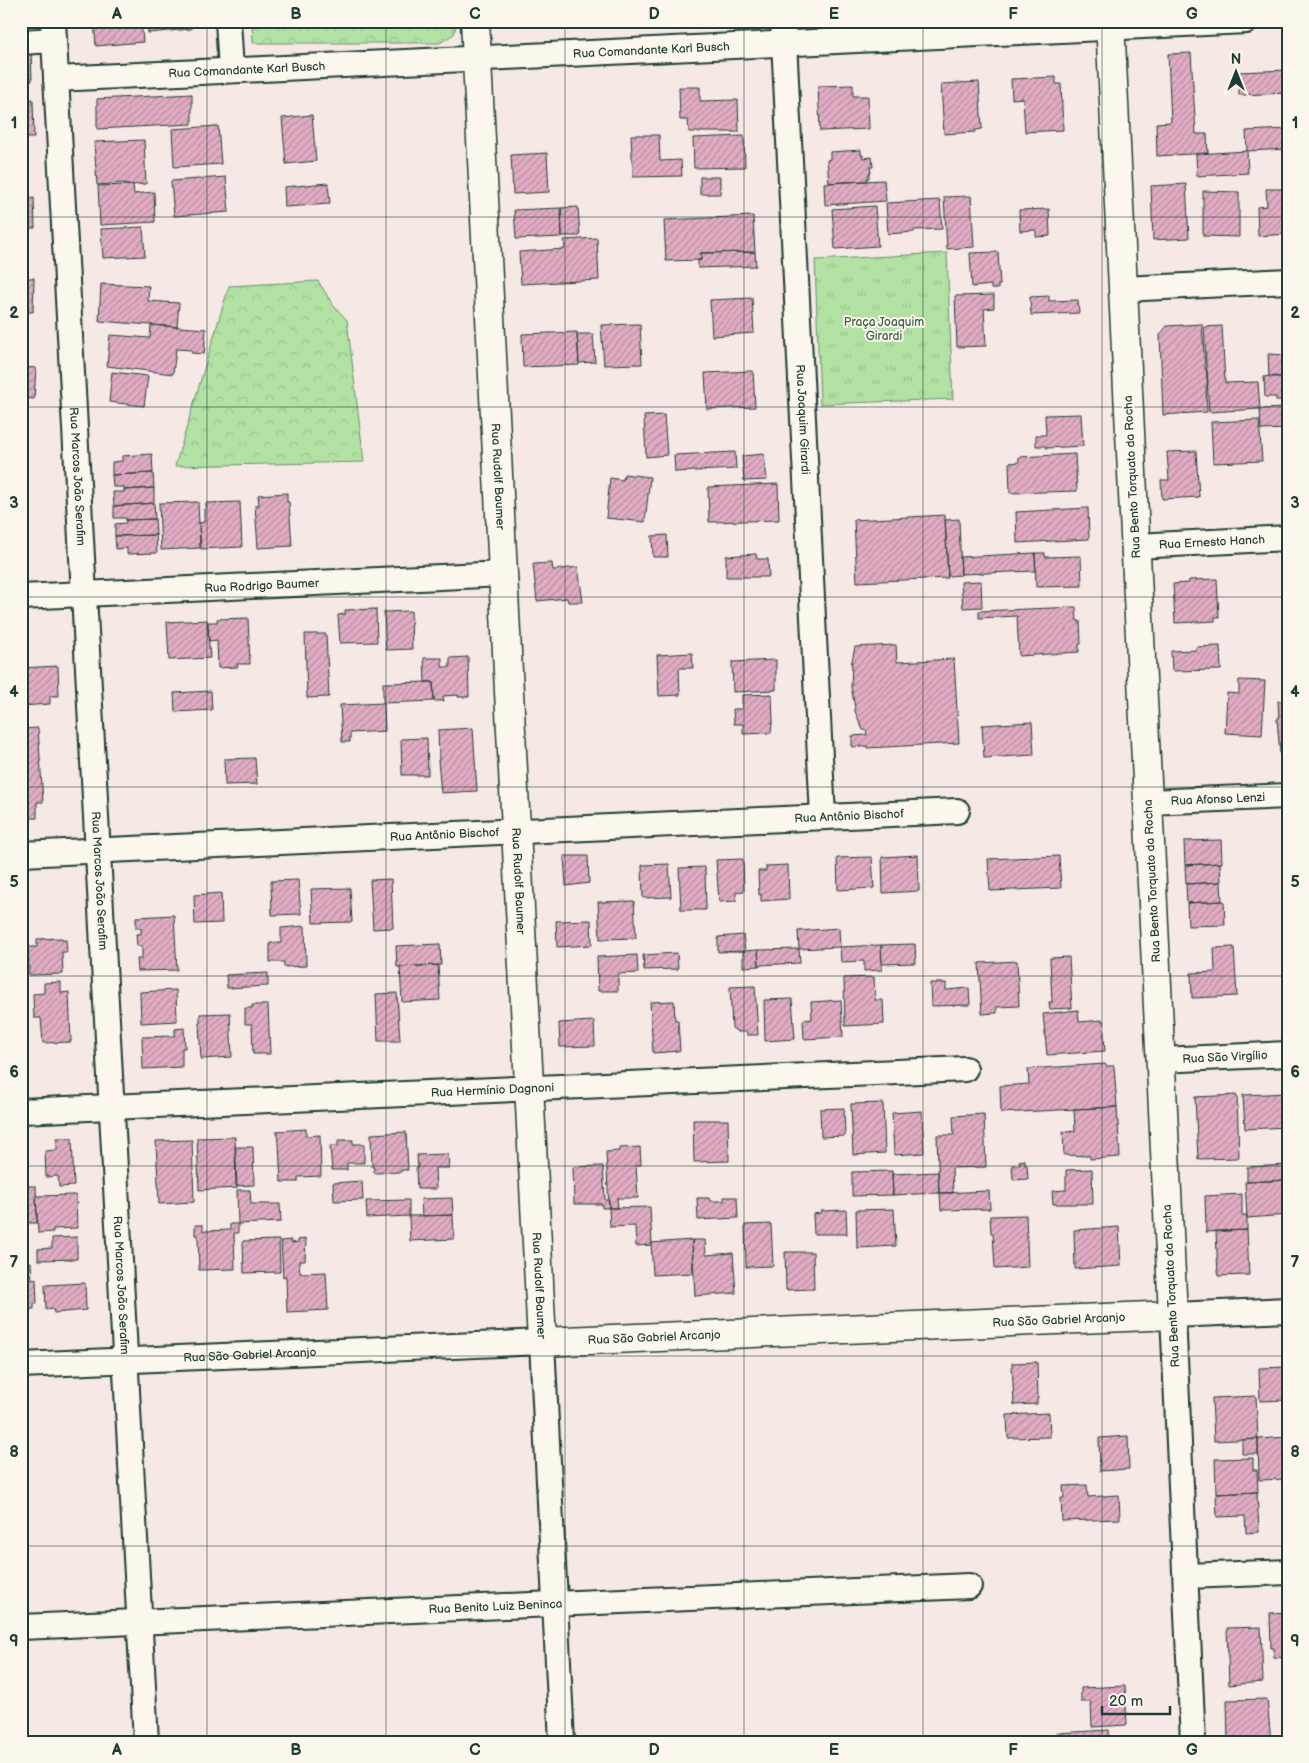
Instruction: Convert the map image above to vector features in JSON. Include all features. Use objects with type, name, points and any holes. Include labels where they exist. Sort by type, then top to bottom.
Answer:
[{"type":"street","points":[[228,21],[231,70]]},
{"type":"street","name":"Rua Rudolf Baumer","points":[[475,21],[562,1742]]},
{"type":"street","name":"Rua Comandante Karl Busch","points":[[56,79],[477,58],[784,32],[1246,21]]},
{"type":"street","name":"Rua Bento Torquato da Rocha","points":[[1110,24],[1193,1742]]},
{"type":"street","points":[[21,42],[54,31]]},
{"type":"street","name":"Rua Marcos João Serafim","points":[[54,31],[127,1360],[146,1742]]},
{"type":"street","name":"Rua Joaquim Girardi","points":[[784,32],[823,817]]},
{"type":"street","points":[[1123,289],[1288,281]]},
{"type":"street","name":"Rua Ernesto Hanch","points":[[1136,546],[1288,538]]},
{"type":"street","name":"Rua Rodrigo Baumer","points":[[21,597],[503,574]]},
{"type":"street","name":"Rua Afonso Lenzi","points":[[1148,802],[1288,796]]},
{"type":"street","name":"Rua Antônio Bischof","points":[[21,854],[957,811]]},
{"type":"street","name":"Rua São Virgílio","points":[[1160,1060],[1288,1054]]},
{"type":"street","name":"Rua Hermínio Dagnoni","points":[[21,1111],[966,1069]]},
{"type":"street","name":"Rua São Gabriel Arcanjo","points":[[21,1365],[1288,1310]]},
{"type":"street","points":[[1186,1576],[1288,1572]]},
{"type":"street","name":"Rua Benito Luiz Beninca","points":[[21,1627],[969,1586]]},
{"type":"green space","points":[[252,21],[457,21],[454,34],[440,43],[253,43]]},
{"type":"green space","name":"Praça Joaquim Girardi","points":[[947,253],[953,399],[820,404],[815,260]]},
{"type":"green space","points":[[318,281],[333,305],[347,320],[364,462],[175,466],[229,286]]},
{"type":"building","points":[[94,21],[141,21],[143,42],[96,46]]},
{"type":"building","points":[[147,21],[190,21],[191,29],[148,33]]},
{"type":"building","points":[[21,50],[31,50],[32,81],[21,82]]},
{"type":"building","points":[[1191,53],[1196,134],[1207,134],[1208,153],[1157,156],[1156,123],[1171,122],[1168,54]]},
{"type":"building","points":[[1288,70],[1288,93],[1239,95],[1238,72]]},
{"type":"building","points":[[1056,77],[1056,84],[1061,84],[1063,130],[1025,132],[1023,98],[1012,99],[1011,79]]},
{"type":"building","points":[[979,82],[982,129],[975,130],[975,132],[944,134],[941,84]]},
{"type":"building","points":[[853,85],[853,96],[868,96],[869,129],[820,131],[818,86]]},
{"type":"building","points":[[679,87],[700,87],[700,101],[738,100],[739,132],[689,132],[688,120],[680,120]]},
{"type":"building","points":[[192,94],[192,124],[97,129],[97,99]]},
{"type":"building","points":[[33,99],[34,138],[21,138],[21,100]]},
{"type":"building","points":[[312,115],[316,161],[286,164],[282,118]]},
{"type":"building","points":[[218,126],[221,164],[174,167],[172,129]]},
{"type":"building","points":[[1288,129],[1288,149],[1247,151],[1246,131]]},
{"type":"building","points":[[631,135],[659,135],[660,161],[681,160],[682,176],[633,177]]},
{"type":"building","points":[[744,136],[745,167],[694,168],[693,138]]},
{"type":"building","points":[[144,140],[146,184],[97,185],[94,142]]},
{"type":"building","points":[[861,150],[863,158],[872,157],[873,167],[870,167],[871,173],[869,173],[867,181],[829,183],[827,160],[830,159],[830,152]]},
{"type":"building","points":[[1247,151],[1248,173],[1197,176],[1196,154]]},
{"type":"building","points":[[547,153],[549,192],[513,194],[511,155]]},
{"type":"building","points":[[226,177],[229,212],[174,216],[171,181]]},
{"type":"building","points":[[700,177],[720,177],[720,194],[700,194]]},
{"type":"building","points":[[884,180],[886,201],[825,205],[824,183]]},
{"type":"building","points":[[328,183],[330,204],[285,207],[284,187]]},
{"type":"building","points":[[1186,184],[1189,238],[1153,240],[1151,186]]},
{"type":"building","points":[[133,185],[134,194],[154,192],[155,222],[100,225],[98,186]]},
{"type":"building","points":[[1266,189],[1288,189],[1288,234],[1258,236],[1257,207],[1267,206]]},
{"type":"building","points":[[1203,191],[1239,192],[1239,237],[1203,236]]},
{"type":"building","points":[[971,196],[974,247],[947,249],[944,197]]},
{"type":"building","points":[[34,198],[35,228],[21,228],[21,199]]},
{"type":"building","points":[[940,200],[942,229],[914,230],[914,232],[888,234],[886,203]]},
{"type":"building","points":[[875,206],[878,246],[835,249],[832,209]]},
{"type":"building","points":[[578,207],[580,236],[562,236],[561,208]]},
{"type":"building","points":[[561,208],[562,237],[516,239],[514,210]]},
{"type":"building","points":[[1049,209],[1050,236],[1036,237],[1036,230],[1020,231],[1019,210]]},
{"type":"building","points":[[753,216],[755,252],[701,253],[701,260],[666,261],[664,220]]},
{"type":"building","points":[[143,227],[145,256],[103,258],[101,229]]},
{"type":"building","points":[[597,238],[599,280],[521,284],[519,252],[565,249],[564,240]]},
{"type":"building","points":[[755,252],[756,266],[698,268],[698,260],[701,260],[701,253]]},
{"type":"building","points":[[998,252],[1000,285],[998,285],[998,289],[991,289],[991,285],[972,287],[970,253]]},
{"type":"building","points":[[21,278],[34,278],[33,312],[21,312]]},
{"type":"building","points":[[101,284],[149,286],[148,301],[179,303],[177,327],[99,321]]},
{"type":"building","points":[[994,295],[994,308],[984,309],[986,346],[957,347],[955,296]]},
{"type":"building","points":[[1049,296],[1049,301],[1078,300],[1079,313],[1031,315],[1030,297]]},
{"type":"building","points":[[752,298],[754,333],[712,336],[710,300]]},
{"type":"building","points":[[640,324],[642,364],[604,365],[601,325]]},
{"type":"building","points":[[1202,324],[1208,385],[1206,386],[1207,412],[1163,415],[1160,335],[1167,326]]},
{"type":"building","points":[[151,325],[206,329],[204,354],[191,353],[192,350],[176,349],[173,374],[107,366],[110,335],[150,338]]},
{"type":"building","points":[[1222,326],[1225,383],[1258,382],[1260,409],[1209,412],[1204,327]]},
{"type":"building","points":[[577,332],[579,365],[523,367],[522,334]]},
{"type":"building","points":[[577,334],[593,334],[595,362],[579,363]]},
{"type":"building","points":[[1268,354],[1288,355],[1288,377],[1269,377]]},
{"type":"building","points":[[21,367],[36,368],[34,399],[21,398]]},
{"type":"building","points":[[753,371],[755,407],[707,409],[705,373]]},
{"type":"building","points":[[112,372],[148,376],[144,406],[109,402]]},
{"type":"building","points":[[1264,377],[1288,377],[1288,400],[1276,400],[1276,397],[1265,397]]},
{"type":"building","points":[[1288,408],[1288,429],[1261,430],[1260,409]]},
{"type":"building","points":[[1081,414],[1083,446],[1046,448],[1046,446],[1036,446],[1036,435],[1046,435],[1045,415]]},
{"type":"building","points":[[664,415],[667,455],[646,457],[644,416]]},
{"type":"building","points":[[1259,420],[1262,461],[1213,463],[1211,422]]},
{"type":"building","points":[[1196,451],[1199,497],[1162,499],[1161,480],[1169,480],[1167,452]]},
{"type":"building","points":[[735,452],[736,469],[675,472],[674,455]]},
{"type":"building","points":[[152,454],[153,473],[112,475],[112,462],[122,461],[122,456]]},
{"type":"building","points":[[764,454],[767,480],[744,481],[742,456]]},
{"type":"building","points":[[1075,454],[1077,491],[1010,493],[1009,463],[1019,462],[1019,457]]},
{"type":"building","points":[[153,473],[154,488],[124,490],[124,487],[113,487],[112,475]]},
{"type":"building","points":[[624,474],[650,477],[645,522],[606,518],[610,478],[623,480]]},
{"type":"building","points":[[778,484],[779,520],[709,522],[708,487]]},
{"type":"building","points":[[154,488],[154,503],[114,506],[113,492]]},
{"type":"building","points":[[287,493],[292,546],[258,548],[255,505],[259,505],[258,495]]},
{"type":"building","points":[[198,502],[200,548],[161,550],[159,503]]},
{"type":"building","points":[[240,502],[242,547],[201,549],[199,523],[204,522],[206,503]]},
{"type":"building","points":[[154,503],[155,519],[126,520],[126,518],[114,518],[114,506]]},
{"type":"building","points":[[1088,508],[1089,539],[1017,543],[1016,512]]},
{"type":"building","points":[[945,515],[948,578],[857,582],[854,520]]},
{"type":"building","points":[[155,519],[156,535],[115,536],[115,524],[126,523],[126,520]]},
{"type":"building","points":[[959,519],[961,575],[948,576],[945,520]]},
{"type":"building","points":[[156,535],[157,553],[127,554],[127,548],[116,549],[115,536]]},
{"type":"building","points":[[667,535],[668,557],[653,557],[652,536]]},
{"type":"building","points":[[1035,553],[1045,553],[1045,557],[1081,556],[1082,586],[1036,587]]},
{"type":"building","points":[[1035,553],[1036,571],[961,574],[960,557]]},
{"type":"building","points":[[756,554],[757,559],[768,559],[769,577],[726,577],[726,556]]},
{"type":"building","points":[[552,563],[553,570],[578,567],[583,602],[568,602],[567,598],[537,601],[533,564]]},
{"type":"building","points":[[1217,579],[1219,617],[1215,617],[1215,621],[1175,623],[1173,584],[1189,583],[1189,580]]},
{"type":"building","points":[[981,581],[982,607],[963,608],[961,582]]},
{"type":"building","points":[[1076,607],[1077,621],[1080,621],[1081,644],[1079,644],[1079,652],[1019,656],[1017,616],[979,618],[979,611]]},
{"type":"building","points":[[376,609],[377,642],[340,643],[338,615],[345,614],[345,610]]},
{"type":"building","points":[[411,611],[412,649],[386,650],[384,612]]},
{"type":"building","points":[[248,618],[250,664],[237,664],[238,667],[218,668],[217,640],[209,641],[208,622],[217,622],[217,619]]},
{"type":"building","points":[[207,620],[210,658],[169,660],[167,622]]},
{"type":"building","points":[[305,634],[326,634],[329,697],[307,698]]},
{"type":"building","points":[[896,645],[897,662],[954,659],[959,743],[867,748],[867,746],[852,747],[852,736],[867,735],[854,709],[851,687],[851,665],[855,647]]},
{"type":"building","points":[[1220,646],[1221,670],[1172,671],[1171,651],[1196,650],[1196,647]]},
{"type":"building","points":[[692,653],[693,668],[679,668],[680,695],[659,696],[657,655]]},
{"type":"building","points":[[468,657],[469,697],[458,697],[458,695],[443,696],[444,701],[434,701],[433,682],[425,682],[424,658],[442,658],[442,667],[450,667],[450,658]]},
{"type":"building","points":[[776,660],[776,690],[733,692],[732,662]]},
{"type":"building","points":[[58,666],[59,696],[50,696],[50,704],[22,706],[21,668]]},
{"type":"building","points":[[1239,680],[1265,681],[1262,735],[1225,733],[1227,693],[1239,694]]},
{"type":"building","points":[[433,682],[434,701],[383,703],[383,683]]},
{"type":"building","points":[[211,691],[212,710],[175,712],[174,693]]},
{"type":"building","points":[[772,694],[773,723],[771,733],[743,734],[743,724],[734,724],[733,709],[742,709],[742,695]]},
{"type":"building","points":[[1278,701],[1288,701],[1288,753],[1280,754],[1277,719],[1279,719]]},
{"type":"building","points":[[384,703],[385,731],[350,733],[350,742],[342,742],[340,705]]},
{"type":"building","points":[[1032,722],[1034,755],[984,758],[982,725]]},
{"type":"building","points":[[38,728],[43,802],[37,802],[37,818],[21,818],[22,729]]},
{"type":"building","points":[[473,728],[477,791],[441,793],[438,730]]},
{"type":"building","points":[[427,738],[428,775],[402,775],[401,739]]},
{"type":"building","points":[[255,758],[257,784],[225,785],[224,759]]},
{"type":"building","points":[[1288,834],[1288,881],[1285,881],[1283,835]]},
{"type":"building","points":[[1221,840],[1222,863],[1185,865],[1184,841]]},
{"type":"building","points":[[918,855],[919,891],[883,893],[882,857]]},
{"type":"building","points":[[564,856],[588,856],[589,883],[566,886]]},
{"type":"building","points":[[1059,856],[1061,888],[990,891],[988,859]]},
{"type":"building","points":[[872,857],[874,888],[838,890],[837,858]]},
{"type":"building","points":[[743,859],[744,891],[736,892],[736,901],[719,902],[716,860]]},
{"type":"building","points":[[1220,863],[1221,882],[1186,884],[1185,865]]},
{"type":"building","points":[[669,864],[671,897],[643,898],[642,865]]},
{"type":"building","points":[[788,865],[789,899],[761,901],[758,871],[766,871],[766,866]]},
{"type":"building","points":[[705,867],[706,910],[681,910],[679,868]]},
{"type":"building","points":[[391,879],[393,928],[373,929],[370,880]]},
{"type":"building","points":[[298,880],[301,914],[272,915],[271,881]]},
{"type":"building","points":[[1221,882],[1222,901],[1187,903],[1186,884]]},
{"type":"building","points":[[350,888],[352,922],[313,923],[311,889]]},
{"type":"building","points":[[221,893],[222,923],[195,924],[194,895]]},
{"type":"building","points":[[634,901],[636,938],[600,939],[598,902]]},
{"type":"building","points":[[1224,901],[1225,925],[1188,926],[1187,903]]},
{"type":"building","points":[[174,915],[177,970],[138,971],[137,959],[142,959],[142,946],[137,946],[136,934],[141,934],[141,928],[136,928],[136,917]]},
{"type":"building","points":[[591,920],[592,945],[557,947],[556,921]]},
{"type":"building","points":[[1284,922],[1288,922],[1288,947],[1286,947]]},
{"type":"building","points":[[305,926],[306,966],[284,967],[284,962],[270,962],[270,943],[281,943],[281,928]]},
{"type":"building","points":[[839,928],[840,947],[799,949],[798,931]]},
{"type":"building","points":[[743,935],[745,951],[718,952],[718,937]]},
{"type":"building","points":[[62,938],[62,940],[66,940],[67,952],[62,952],[63,974],[29,975],[28,947],[37,947],[37,939]]},
{"type":"building","points":[[440,944],[441,965],[397,967],[396,946]]},
{"type":"building","points":[[915,944],[916,963],[882,964],[881,945]]},
{"type":"building","points":[[881,945],[882,970],[864,971],[864,961],[841,962],[840,947]]},
{"type":"building","points":[[1234,947],[1237,996],[1192,998],[1191,973],[1215,972],[1214,948]]},
{"type":"building","points":[[799,949],[800,963],[759,965],[758,950]]},
{"type":"building","points":[[758,950],[759,966],[743,967],[743,951]]},
{"type":"building","points":[[677,953],[678,969],[644,970],[643,955]]},
{"type":"building","points":[[637,955],[638,973],[618,974],[618,991],[598,991],[597,957]]},
{"type":"building","points":[[1069,957],[1072,1008],[1050,1009],[1049,1002],[1052,1002],[1050,958]]},
{"type":"building","points":[[1017,961],[1019,1006],[997,1007],[997,1013],[982,1014],[979,963]]},
{"type":"building","points":[[438,965],[440,1000],[402,1002],[400,967]]},
{"type":"building","points":[[268,973],[268,986],[227,988],[226,975]]},
{"type":"building","points":[[874,977],[875,1000],[883,1000],[884,1024],[845,1026],[844,978]]},
{"type":"building","points":[[61,982],[61,993],[69,992],[71,1042],[43,1043],[41,1018],[34,1018],[33,994],[44,993],[44,983]]},
{"type":"building","points":[[930,983],[946,983],[946,990],[969,988],[970,1005],[931,1006]]},
{"type":"building","points":[[755,986],[758,1035],[747,1035],[747,1032],[738,1032],[732,1028],[730,987]]},
{"type":"building","points":[[176,990],[177,1021],[141,1023],[140,992]]},
{"type":"building","points":[[397,993],[400,1041],[378,1041],[376,994]]},
{"type":"building","points":[[792,999],[795,1039],[765,1041],[764,1000]]},
{"type":"building","points":[[841,1000],[843,1037],[804,1039],[803,1020],[812,1019],[811,1002]]},
{"type":"building","points":[[674,1001],[675,1020],[678,1020],[680,1051],[653,1053],[650,1002]]},
{"type":"building","points":[[252,1005],[268,1005],[270,1054],[253,1054],[252,1024],[245,1024],[245,1008],[252,1008]]},
{"type":"building","points":[[1078,1010],[1079,1022],[1103,1020],[1105,1051],[1047,1055],[1043,1014]]},
{"type":"building","points":[[230,1013],[232,1057],[201,1059],[200,1014]]},
{"type":"building","points":[[594,1021],[595,1046],[560,1047],[559,1023]]},
{"type":"building","points":[[184,1028],[185,1048],[182,1048],[182,1067],[143,1069],[142,1037],[175,1036],[175,1029]]},
{"type":"building","points":[[1105,1064],[1106,1066],[1114,1066],[1117,1107],[1001,1113],[1000,1086],[1029,1084],[1028,1069]]},
{"type":"building","points":[[1288,1093],[1288,1127],[1245,1129],[1243,1095]]},
{"type":"building","points":[[1237,1095],[1239,1158],[1198,1159],[1195,1097]]},
{"type":"building","points":[[883,1103],[885,1153],[853,1155],[851,1104]]},
{"type":"building","points":[[1117,1107],[1120,1157],[1090,1159],[1090,1156],[1064,1155],[1063,1132],[1075,1131],[1074,1109]]},
{"type":"building","points":[[844,1108],[845,1136],[821,1137],[820,1109]]},
{"type":"building","points":[[922,1111],[924,1153],[894,1155],[892,1113]]},
{"type":"building","points":[[984,1114],[986,1167],[952,1168],[953,1193],[939,1193],[937,1135],[954,1135],[953,1116]]},
{"type":"building","points":[[693,1120],[728,1120],[729,1161],[694,1162]]},
{"type":"building","points":[[306,1129],[306,1136],[320,1135],[321,1176],[298,1177],[298,1182],[281,1182],[277,1131]]},
{"type":"building","points":[[406,1132],[408,1170],[374,1173],[374,1167],[372,1167],[371,1134]]},
{"type":"building","points":[[235,1137],[237,1188],[199,1190],[197,1138]]},
{"type":"building","points":[[57,1138],[72,1138],[74,1186],[59,1187],[58,1176],[46,1177],[45,1151],[57,1150]]},
{"type":"building","points":[[192,1140],[194,1202],[159,1204],[156,1141]]},
{"type":"building","points":[[338,1140],[353,1140],[353,1144],[364,1144],[364,1163],[347,1163],[347,1170],[332,1170],[330,1146],[338,1146]]},
{"type":"building","points":[[235,1147],[253,1147],[254,1185],[236,1186]]},
{"type":"building","points":[[640,1147],[641,1165],[636,1165],[638,1198],[617,1198],[618,1208],[609,1208],[606,1152],[619,1151],[619,1148]]},
{"type":"building","points":[[448,1154],[449,1168],[435,1168],[436,1189],[417,1189],[417,1155]]},
{"type":"building","points":[[1025,1160],[1028,1179],[1013,1180],[1012,1165],[1020,1165],[1019,1161]]},
{"type":"building","points":[[1288,1165],[1288,1180],[1247,1182],[1247,1167]]},
{"type":"building","points":[[603,1166],[605,1200],[609,1200],[609,1208],[602,1208],[602,1204],[574,1204],[573,1167]]},
{"type":"building","points":[[1092,1169],[1093,1204],[1053,1204],[1052,1191],[1066,1190],[1066,1170]]},
{"type":"building","points":[[892,1171],[893,1195],[852,1196],[852,1172]]},
{"type":"building","points":[[938,1172],[939,1193],[893,1195],[892,1174]]},
{"type":"building","points":[[1288,1180],[1288,1215],[1247,1218],[1245,1182]]},
{"type":"building","points":[[362,1181],[363,1200],[334,1201],[333,1183]]},
{"type":"building","points":[[21,1186],[36,1186],[37,1223],[21,1223]]},
{"type":"building","points":[[237,1190],[250,1190],[251,1204],[280,1204],[281,1222],[238,1224]]},
{"type":"building","points":[[989,1191],[990,1209],[941,1210],[940,1193]]},
{"type":"building","points":[[1242,1194],[1242,1215],[1247,1215],[1247,1230],[1206,1232],[1205,1196]]},
{"type":"building","points":[[76,1195],[77,1228],[53,1229],[53,1232],[38,1233],[36,1196]]},
{"type":"building","points":[[724,1197],[737,1197],[738,1218],[698,1220],[697,1198],[709,1198],[710,1201],[724,1201]]},
{"type":"building","points":[[452,1198],[453,1215],[422,1216],[421,1199]]},
{"type":"building","points":[[409,1200],[409,1216],[367,1218],[366,1201]]},
{"type":"building","points":[[650,1207],[652,1245],[636,1246],[635,1226],[610,1227],[609,1208]]},
{"type":"building","points":[[894,1209],[896,1246],[857,1248],[856,1210]]},
{"type":"building","points":[[846,1210],[847,1234],[814,1234],[813,1214],[821,1213],[821,1211]]},
{"type":"building","points":[[453,1215],[454,1239],[410,1241],[409,1216]]},
{"type":"building","points":[[1026,1215],[1028,1267],[995,1269],[990,1216]]},
{"type":"building","points":[[230,1224],[238,1224],[238,1233],[234,1233],[235,1269],[199,1270],[198,1235],[195,1235],[195,1225],[203,1225],[203,1231],[230,1230]]},
{"type":"building","points":[[771,1224],[773,1266],[746,1267],[745,1225]]},
{"type":"building","points":[[1119,1227],[1121,1266],[1075,1269],[1074,1230]]},
{"type":"building","points":[[1247,1230],[1249,1275],[1218,1276],[1216,1231]]},
{"type":"building","points":[[77,1237],[77,1259],[38,1260],[38,1249],[52,1248],[52,1238]]},
{"type":"building","points":[[306,1239],[305,1261],[299,1261],[300,1273],[326,1272],[328,1310],[287,1312],[286,1276],[283,1277],[281,1241],[291,1240],[291,1243]]},
{"type":"building","points":[[279,1240],[280,1272],[244,1273],[243,1241]]},
{"type":"building","points":[[692,1240],[693,1273],[653,1275],[651,1243]]},
{"type":"building","points":[[692,1240],[705,1240],[706,1255],[733,1253],[736,1293],[695,1296]]},
{"type":"building","points":[[785,1252],[813,1252],[814,1289],[786,1290]]},
{"type":"building","points":[[31,1262],[32,1280],[36,1279],[37,1304],[34,1304],[34,1309],[21,1310],[21,1263]]},
{"type":"building","points":[[85,1283],[86,1310],[54,1313],[53,1309],[46,1310],[45,1285]]},
{"type":"building","points":[[1037,1362],[1037,1404],[1014,1405],[1012,1363]]},
{"type":"building","points":[[1288,1367],[1288,1400],[1260,1401],[1259,1368]]},
{"type":"building","points":[[1256,1396],[1258,1439],[1214,1441],[1212,1398]]},
{"type":"building","points":[[1049,1413],[1050,1437],[1008,1438],[1007,1415]]},
{"type":"building","points":[[1128,1436],[1129,1469],[1100,1471],[1099,1438]]},
{"type":"building","points":[[1288,1437],[1288,1479],[1259,1480],[1258,1439]]},
{"type":"building","points":[[1258,1439],[1258,1454],[1242,1454],[1242,1440]]},
{"type":"building","points":[[1253,1458],[1253,1470],[1257,1470],[1258,1492],[1216,1494],[1215,1459]]},
{"type":"building","points":[[1087,1485],[1088,1497],[1119,1495],[1120,1519],[1062,1521],[1061,1498],[1064,1498],[1063,1486]]},
{"type":"building","points":[[1257,1492],[1259,1532],[1246,1533],[1245,1516],[1217,1517],[1216,1494]]},
{"type":"building","points":[[1288,1612],[1288,1657],[1274,1658],[1274,1648],[1271,1648],[1270,1613]]},
{"type":"building","points":[[1261,1627],[1263,1682],[1229,1685],[1227,1628]]},
{"type":"building","points":[[1125,1686],[1127,1725],[1092,1727],[1091,1702],[1081,1702],[1081,1688]]},
{"type":"building","points":[[1267,1699],[1271,1742],[1228,1742],[1227,1700]]},
{"type":"building","points":[[1109,1730],[1110,1742],[1058,1742],[1057,1733]]}]
